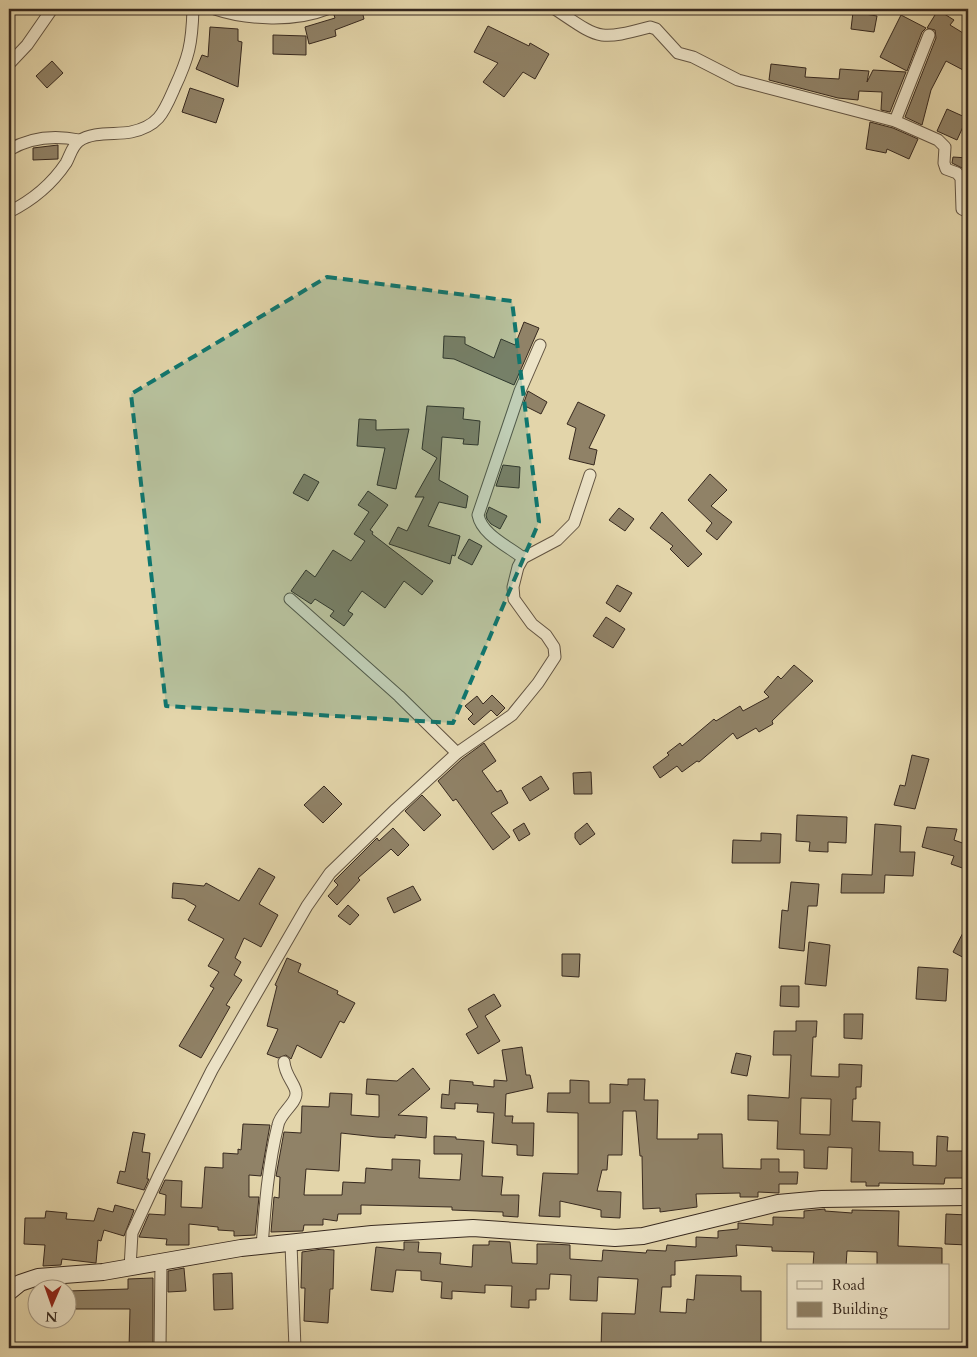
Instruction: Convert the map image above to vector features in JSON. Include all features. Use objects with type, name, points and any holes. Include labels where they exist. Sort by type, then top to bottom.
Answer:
[{"type":"main road","points":[[9,1292],[20,1283],[38,1277],[103,1272],[262,1247],[372,1234],[473,1228],[615,1238],[643,1236],[778,1203],[822,1199],[968,1197]]},
{"type":"street","points":[[9,64],[27,45],[52,9]]},
{"type":"street","points":[[9,150],[22,142],[41,138],[61,136],[80,140],[93,136],[132,132],[151,125],[164,113],[188,61],[193,9]]},
{"type":"street","points":[[216,9],[255,17],[297,16],[327,9]]},
{"type":"street","points":[[555,9],[593,34],[607,37],[650,27],[656,29],[678,53],[693,57],[738,80],[895,121],[938,140],[946,147],[944,163],[946,169],[957,173],[961,178],[962,209],[968,212]]},
{"type":"street","points":[[895,121],[929,35]]},
{"type":"street","points":[[9,212],[38,194],[56,178],[80,140]]},
{"type":"street","points":[[524,558],[490,534],[480,522],[478,515],[520,391],[540,345]]},
{"type":"street","points":[[130,1268],[132,1233],[158,1175],[212,1070],[307,906],[330,873],[457,753],[512,715],[538,683],[555,657],[554,646],[532,624],[514,599],[513,587],[518,567],[524,558],[557,540],[574,524],[590,475]]},
{"type":"street","points":[[290,599],[399,696],[457,753]]},
{"type":"street","points":[[262,1247],[266,1191],[275,1134],[281,1116],[296,1098],[296,1091],[284,1071],[284,1062]]},
{"type":"street","points":[[291,1244],[295,1348]]},
{"type":"street","points":[[160,1262],[160,1348]]},
{"type":"highlighted area","points":[[327,277],[512,301],[539,522],[453,723],[166,706],[131,394]]},
{"type":"building","points":[[350,9],[362,11],[364,19],[335,30],[336,36],[309,44],[305,27],[335,18],[334,15]]},
{"type":"building","points":[[938,10],[954,20],[950,25],[968,36],[968,60],[963,70],[946,61],[931,90],[922,125],[905,117],[936,38],[935,30],[927,28]]},
{"type":"building","points":[[853,12],[877,16],[874,32],[851,29]]},
{"type":"building","points":[[901,15],[926,28],[922,32],[907,71],[880,57]]},
{"type":"building","points":[[488,26],[529,46],[530,43],[549,54],[535,79],[523,72],[504,97],[483,82],[498,63],[474,52]]},
{"type":"building","points":[[210,27],[238,29],[238,41],[242,42],[238,87],[196,69],[202,55],[208,57]]},
{"type":"building","points":[[273,35],[306,36],[306,55],[273,54]]},
{"type":"building","points":[[52,61],[63,73],[47,88],[36,76]]},
{"type":"building","points":[[771,64],[806,68],[805,77],[839,79],[840,69],[869,71],[867,82],[873,70],[906,72],[890,112],[881,110],[882,92],[859,91],[858,100],[838,98],[769,80]]},
{"type":"building","points":[[190,88],[224,99],[216,123],[182,112]]},
{"type":"building","points":[[947,109],[967,118],[957,140],[937,131]]},
{"type":"building","points":[[870,122],[893,128],[918,139],[909,159],[887,149],[886,153],[866,149]]},
{"type":"building","points":[[58,145],[58,159],[33,160],[33,148]]},
{"type":"building","points":[[953,157],[968,158],[968,171],[952,163]]},
{"type":"building","points":[[524,322],[539,328],[514,385],[454,359],[443,358],[444,336],[465,337],[465,344],[494,358],[501,339],[515,345]]},
{"type":"building","points":[[528,391],[547,402],[541,414],[523,405]]},
{"type":"building","points":[[578,402],[605,415],[589,448],[597,450],[594,465],[569,459],[576,428],[567,424]]},
{"type":"building","points":[[427,406],[464,408],[463,419],[480,421],[478,445],[463,444],[464,439],[442,437],[439,480],[468,496],[466,508],[439,502],[428,526],[460,536],[455,556],[452,555],[450,564],[389,544],[398,527],[407,531],[424,497],[415,497],[437,458],[422,449]]},
{"type":"building","points":[[359,419],[376,420],[376,430],[409,429],[396,489],[377,485],[385,448],[357,446]]},
{"type":"building","points":[[503,465],[520,467],[519,488],[496,486]]},
{"type":"building","points":[[304,474],[319,482],[308,501],[293,493]]},
{"type":"building","points":[[710,474],[727,490],[711,506],[732,522],[717,540],[706,531],[712,523],[688,500]]},
{"type":"building","points":[[368,491],[388,505],[370,530],[373,532],[372,534],[433,581],[422,595],[404,581],[385,608],[362,591],[348,611],[353,614],[344,626],[330,616],[334,611],[315,599],[311,604],[291,591],[306,570],[315,577],[333,550],[351,561],[365,541],[354,534],[369,512],[358,505]]},
{"type":"building","points":[[489,507],[507,516],[500,529],[491,524],[487,519],[486,515]]},
{"type":"building","points":[[619,508],[634,519],[625,531],[609,520]]},
{"type":"building","points":[[662,512],[702,554],[688,567],[670,549],[673,546],[650,528]]},
{"type":"building","points":[[469,539],[482,546],[472,565],[458,558]]},
{"type":"building","points":[[617,585],[632,593],[620,612],[606,603]]},
{"type":"building","points":[[606,617],[625,629],[613,648],[593,636]]},
{"type":"building","points":[[794,665],[813,681],[772,721],[773,724],[759,732],[756,728],[737,739],[733,733],[699,762],[697,761],[682,772],[677,766],[660,778],[653,767],[669,755],[667,753],[680,743],[682,746],[714,719],[716,721],[740,706],[743,711],[769,697],[764,692],[778,676],[781,679]]},
{"type":"building","points":[[492,695],[505,708],[497,716],[491,710],[474,725],[468,719],[473,714],[465,706],[477,696],[483,704]]},
{"type":"building","points":[[484,743],[496,761],[482,771],[497,792],[501,790],[508,803],[491,813],[510,837],[493,850],[456,799],[453,801],[438,781],[462,759]]},
{"type":"building","points":[[912,755],[929,759],[915,809],[894,805],[900,785],[905,786]]},
{"type":"building","points":[[591,772],[592,794],[574,794],[573,773]]},
{"type":"building","points":[[541,776],[549,789],[530,801],[522,788]]},
{"type":"building","points":[[324,786],[342,804],[323,823],[304,805]]},
{"type":"building","points":[[422,795],[441,815],[424,831],[405,811]]},
{"type":"building","points":[[797,815],[847,817],[846,843],[828,842],[828,852],[809,851],[810,842],[796,841]]},
{"type":"building","points":[[524,823],[530,834],[519,841],[513,830]]},
{"type":"building","points":[[587,823],[595,834],[580,845],[575,838],[575,833]]},
{"type":"building","points":[[875,824],[901,826],[900,852],[915,852],[913,876],[885,875],[884,893],[841,893],[842,874],[872,875]]},
{"type":"building","points":[[927,827],[957,829],[954,840],[968,845],[968,870],[951,864],[954,856],[922,847]]},
{"type":"building","points":[[393,828],[409,845],[398,856],[391,849],[358,878],[360,880],[337,905],[328,896],[338,885],[334,881],[377,838],[379,841]]},
{"type":"building","points":[[761,833],[781,834],[780,863],[732,863],[733,840],[761,841]]},
{"type":"building","points":[[259,868],[275,877],[259,904],[278,915],[261,947],[244,938],[235,958],[241,962],[234,975],[242,980],[226,1005],[230,1007],[201,1058],[179,1046],[214,988],[210,986],[219,972],[208,966],[224,939],[188,920],[196,906],[184,899],[172,898],[173,883],[204,886],[206,883],[239,901]]},
{"type":"building","points":[[791,882],[819,884],[817,906],[808,906],[804,951],[779,948],[782,910],[788,911]]},
{"type":"building","points":[[413,886],[421,900],[394,913],[387,898]]},
{"type":"building","points":[[348,905],[359,915],[350,925],[338,916]]},
{"type":"building","points":[[968,923],[968,960],[953,952]]},
{"type":"building","points":[[809,942],[830,945],[826,986],[805,984]]},
{"type":"building","points":[[562,954],[580,954],[579,977],[562,976]]},
{"type":"building","points":[[287,958],[301,964],[298,972],[338,991],[337,994],[355,1003],[344,1023],[340,1021],[321,1058],[297,1045],[291,1059],[286,1055],[278,1058],[267,1054],[278,1029],[267,1026],[277,986],[275,985]]},
{"type":"building","points":[[918,967],[948,969],[946,1001],[916,999]]},
{"type":"building","points":[[781,986],[799,986],[799,1007],[780,1006]]},
{"type":"building","points":[[494,994],[501,1006],[485,1016],[500,1041],[478,1054],[466,1034],[478,1027],[468,1009]]},
{"type":"building","points":[[844,1014],[863,1014],[862,1039],[844,1038]]},
{"type":"building","points":[[796,1021],[817,1021],[816,1037],[813,1037],[811,1076],[839,1077],[839,1064],[862,1065],[861,1087],[856,1087],[856,1099],[853,1099],[852,1121],[880,1122],[879,1151],[913,1152],[913,1165],[936,1166],[937,1136],[948,1137],[947,1151],[968,1151],[968,1178],[945,1178],[944,1184],[879,1183],[879,1186],[866,1186],[866,1182],[851,1182],[852,1148],[828,1147],[827,1169],[804,1168],[804,1150],[777,1149],[778,1121],[748,1120],[748,1095],[789,1098],[791,1055],[773,1055],[774,1031],[796,1031]],"holes":[[[801,1098],[831,1099],[830,1135],[800,1134]]]},
{"type":"building","points":[[522,1047],[526,1075],[530,1075],[533,1088],[506,1094],[505,1116],[513,1116],[512,1123],[534,1123],[533,1156],[517,1155],[517,1145],[492,1143],[494,1113],[477,1112],[478,1104],[455,1103],[455,1109],[441,1108],[442,1094],[449,1095],[450,1080],[473,1082],[473,1085],[494,1087],[494,1080],[507,1081],[502,1050]]},
{"type":"building","points":[[736,1053],[751,1056],[747,1076],[731,1073]]},
{"type":"building","points":[[413,1068],[430,1089],[398,1115],[427,1117],[426,1138],[395,1135],[395,1138],[377,1137],[341,1133],[339,1171],[306,1169],[304,1195],[342,1195],[343,1182],[365,1183],[366,1168],[392,1170],[392,1159],[420,1160],[419,1178],[460,1180],[462,1154],[434,1154],[434,1136],[456,1137],[456,1139],[484,1141],[482,1176],[503,1177],[501,1195],[519,1195],[518,1217],[503,1216],[503,1212],[452,1210],[452,1207],[361,1205],[361,1214],[338,1214],[337,1221],[323,1219],[323,1225],[304,1225],[303,1231],[271,1232],[274,1197],[279,1198],[280,1177],[276,1176],[284,1132],[301,1133],[302,1106],[329,1107],[330,1093],[352,1094],[351,1115],[379,1117],[379,1095],[366,1094],[367,1079],[397,1081]]},
{"type":"building","points":[[628,1079],[645,1079],[644,1100],[658,1100],[657,1139],[698,1139],[698,1134],[722,1134],[723,1168],[761,1169],[761,1159],[779,1159],[779,1172],[798,1172],[797,1184],[779,1184],[779,1193],[758,1192],[758,1197],[740,1197],[740,1193],[696,1194],[697,1207],[660,1212],[660,1208],[643,1209],[642,1156],[640,1156],[636,1111],[623,1111],[622,1155],[608,1155],[607,1170],[602,1170],[597,1191],[621,1192],[620,1218],[601,1217],[601,1210],[560,1201],[560,1217],[539,1216],[543,1173],[578,1174],[578,1113],[547,1112],[548,1093],[570,1093],[570,1080],[589,1081],[589,1103],[610,1103],[610,1084],[628,1085]]},
{"type":"building","points":[[243,1124],[270,1125],[261,1176],[249,1175],[249,1197],[259,1197],[255,1235],[234,1236],[234,1231],[189,1224],[189,1245],[166,1245],[167,1239],[139,1237],[149,1214],[165,1215],[166,1195],[159,1193],[165,1180],[182,1181],[181,1207],[202,1208],[205,1167],[223,1168],[223,1153],[238,1154],[238,1149],[241,1150]]},
{"type":"building","points":[[133,1132],[145,1134],[142,1152],[150,1153],[147,1179],[149,1179],[144,1190],[117,1183],[120,1171],[125,1172]]},
{"type":"building","points":[[115,1205],[134,1210],[124,1236],[104,1230],[101,1241],[98,1240],[96,1263],[62,1259],[61,1265],[43,1266],[45,1245],[24,1244],[25,1218],[45,1218],[46,1211],[67,1213],[66,1219],[94,1221],[98,1208],[113,1212]]},
{"type":"building","points":[[825,1209],[825,1211],[852,1213],[852,1210],[899,1211],[898,1246],[942,1248],[942,1264],[877,1264],[877,1252],[847,1251],[846,1264],[813,1264],[814,1252],[772,1251],[772,1247],[736,1245],[737,1256],[675,1261],[675,1275],[671,1275],[671,1287],[662,1287],[660,1312],[686,1313],[687,1299],[694,1300],[696,1275],[741,1276],[741,1291],[761,1291],[761,1348],[601,1348],[602,1313],[635,1314],[638,1279],[598,1277],[597,1301],[570,1300],[571,1275],[550,1274],[549,1289],[536,1289],[536,1300],[529,1300],[529,1308],[511,1307],[512,1286],[485,1285],[485,1293],[452,1291],[452,1299],[441,1298],[442,1282],[421,1280],[421,1271],[396,1270],[393,1292],[371,1290],[376,1247],[404,1250],[404,1242],[419,1242],[418,1252],[441,1253],[440,1264],[472,1267],[473,1245],[489,1245],[489,1241],[510,1242],[512,1263],[537,1264],[537,1244],[570,1245],[570,1259],[602,1261],[603,1250],[646,1253],[647,1250],[666,1251],[667,1245],[696,1247],[696,1237],[718,1238],[718,1231],[738,1229],[738,1223],[773,1225],[773,1217],[804,1218],[804,1211]]},
{"type":"building","points":[[946,1214],[968,1215],[968,1245],[945,1244]]},
{"type":"building","points":[[322,1249],[334,1250],[333,1289],[330,1289],[328,1323],[304,1321],[305,1288],[301,1288],[302,1252]]},
{"type":"building","points":[[184,1268],[186,1291],[168,1292],[168,1271]]},
{"type":"building","points":[[232,1273],[233,1309],[214,1310],[213,1274]]},
{"type":"building","points":[[153,1278],[153,1348],[129,1348],[130,1309],[78,1309],[78,1291],[128,1289],[128,1279]]}]
